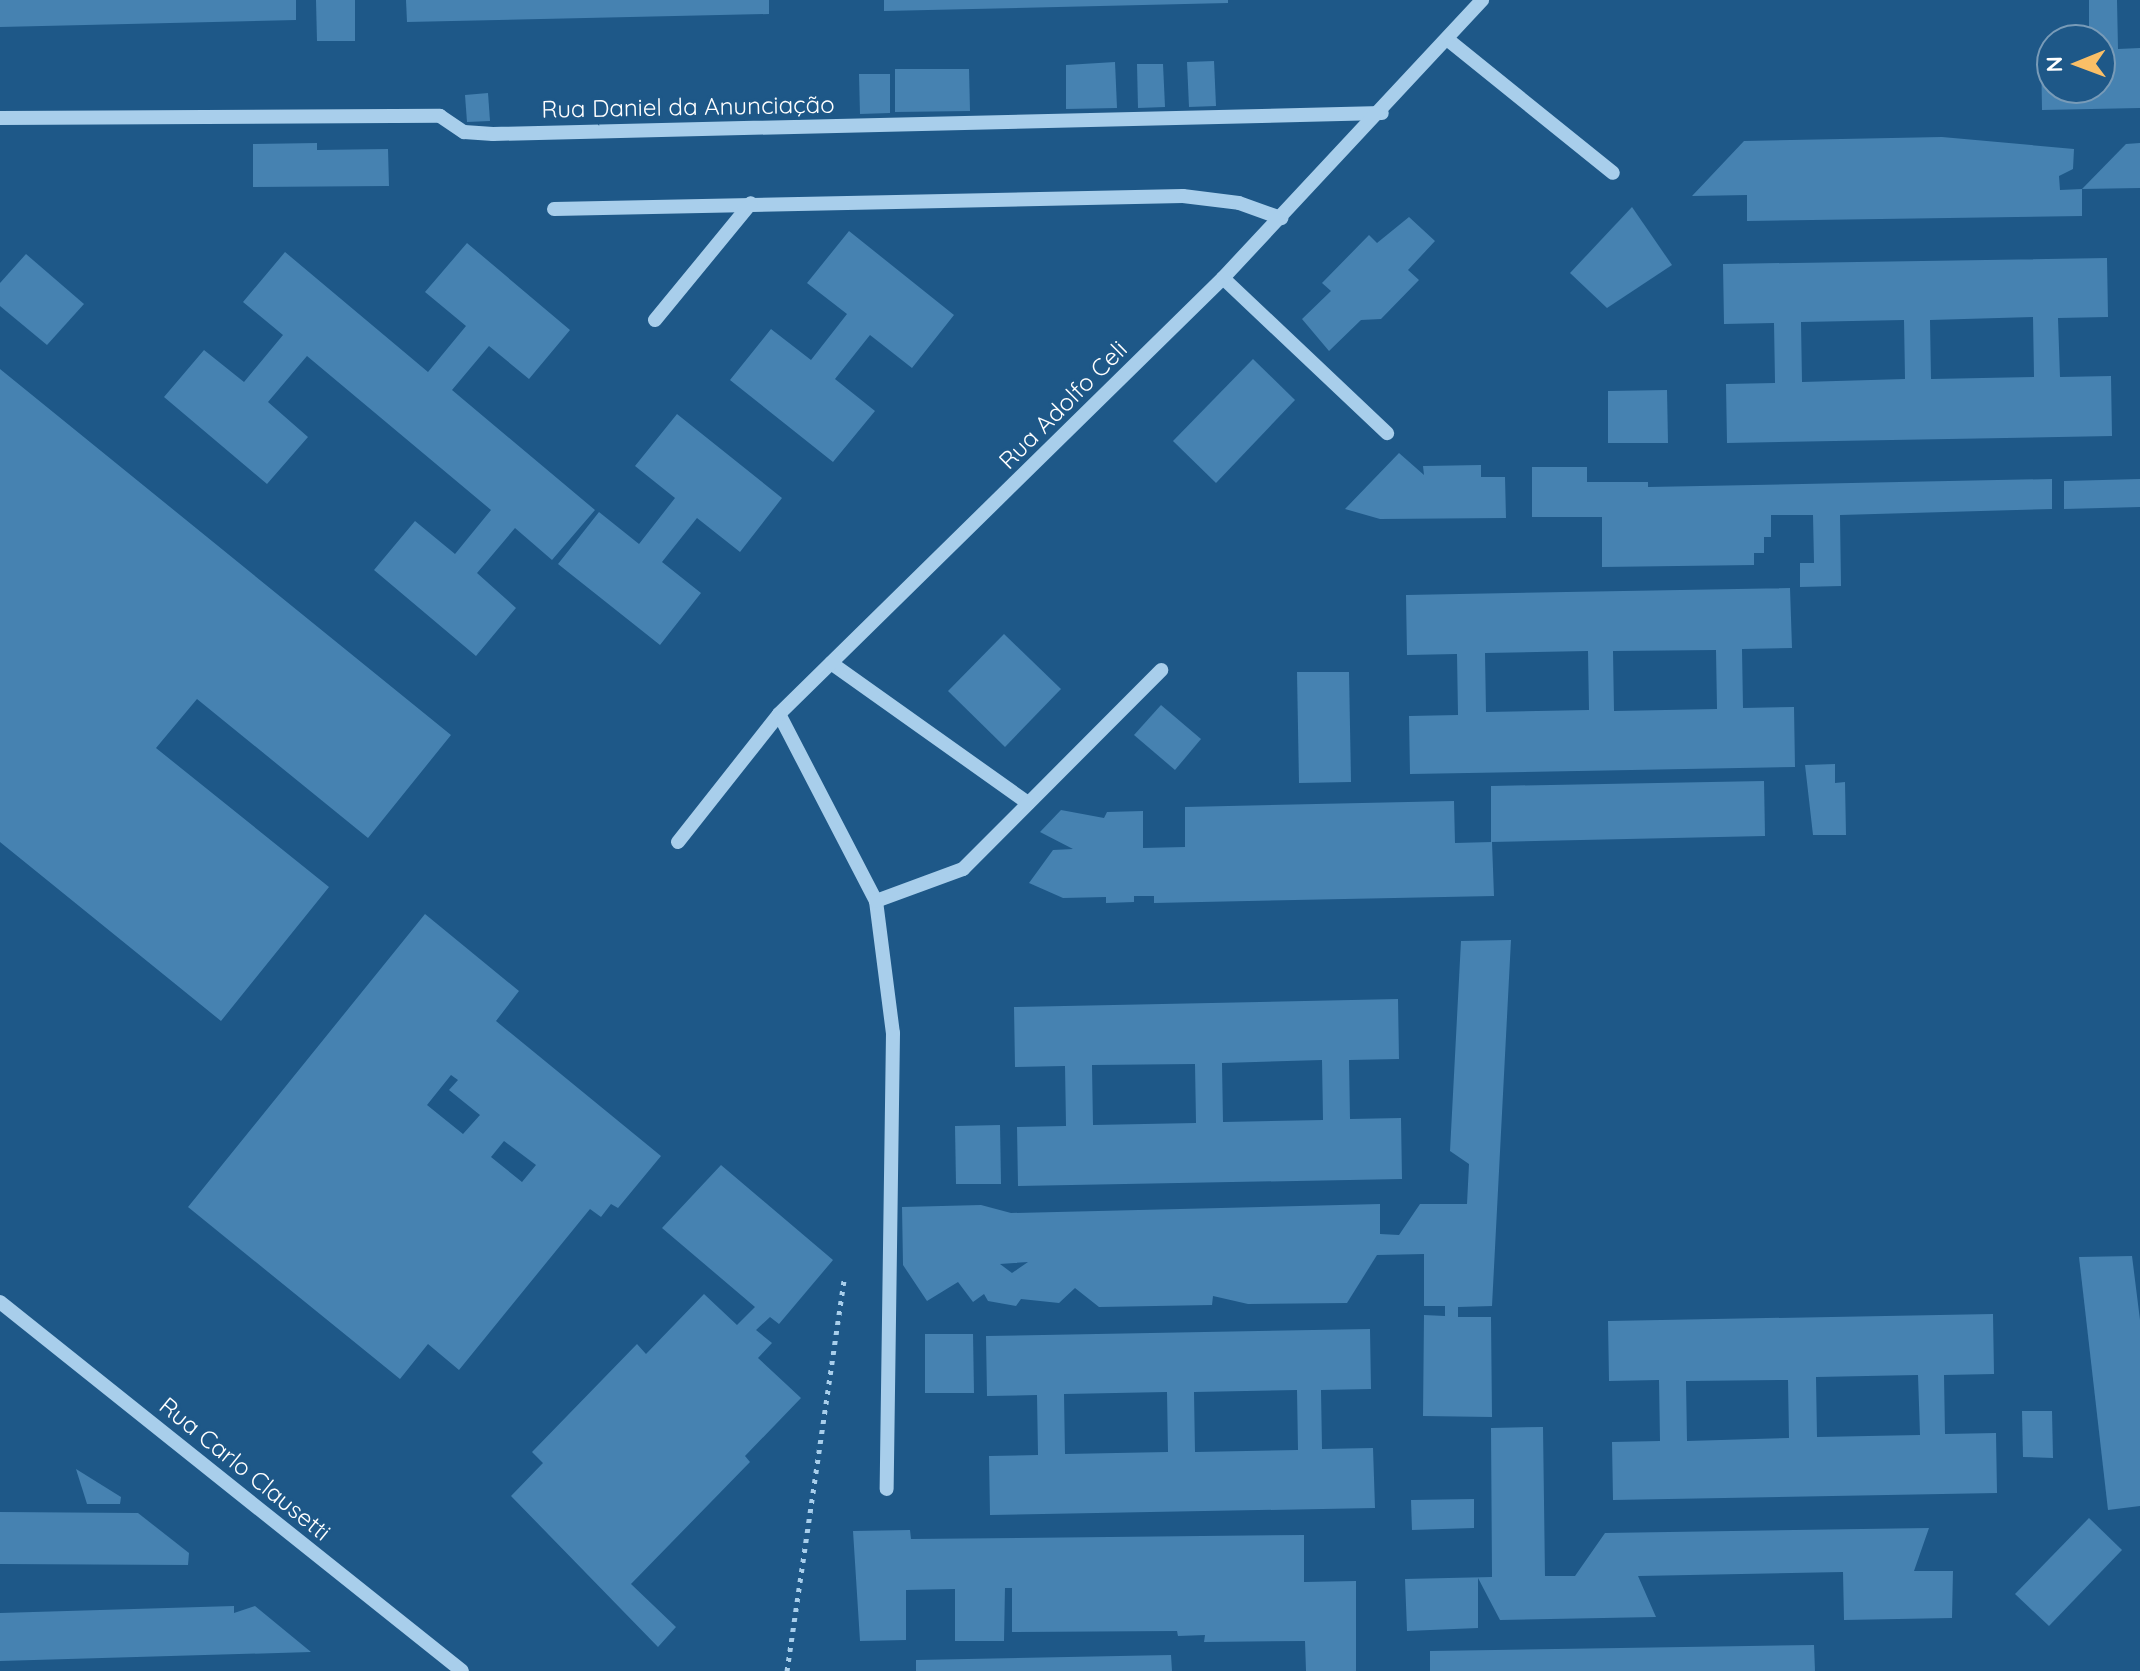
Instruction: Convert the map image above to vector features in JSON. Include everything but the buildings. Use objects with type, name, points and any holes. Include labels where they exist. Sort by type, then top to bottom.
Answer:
[{"type":"street","name":"Rua Adolfo Celi","points":[[678,842],[779,714],[1223,278],[1382,113],[1482,0]]},
{"type":"street","points":[[1447,39],[1613,173]]},
{"type":"street","name":"Rua Daniel da Anunciação","points":[[0,118],[440,116],[464,132],[493,134],[1382,113]]},
{"type":"street","points":[[554,209],[1183,196],[1239,203],[1281,218]]},
{"type":"street","points":[[655,320],[751,203]]},
{"type":"street","points":[[1223,278],[1387,433]]},
{"type":"street","points":[[831,663],[1028,803]]},
{"type":"street","points":[[876,901],[963,869],[1161,670]]},
{"type":"street","points":[[779,714],[876,901],[893,1033],[887,1489]]},
{"type":"street","name":"Rua Carlo Clausetti","points":[[0,1302],[462,1671]]},
{"type":"path","points":[[787,1671],[845,1274]]}]
